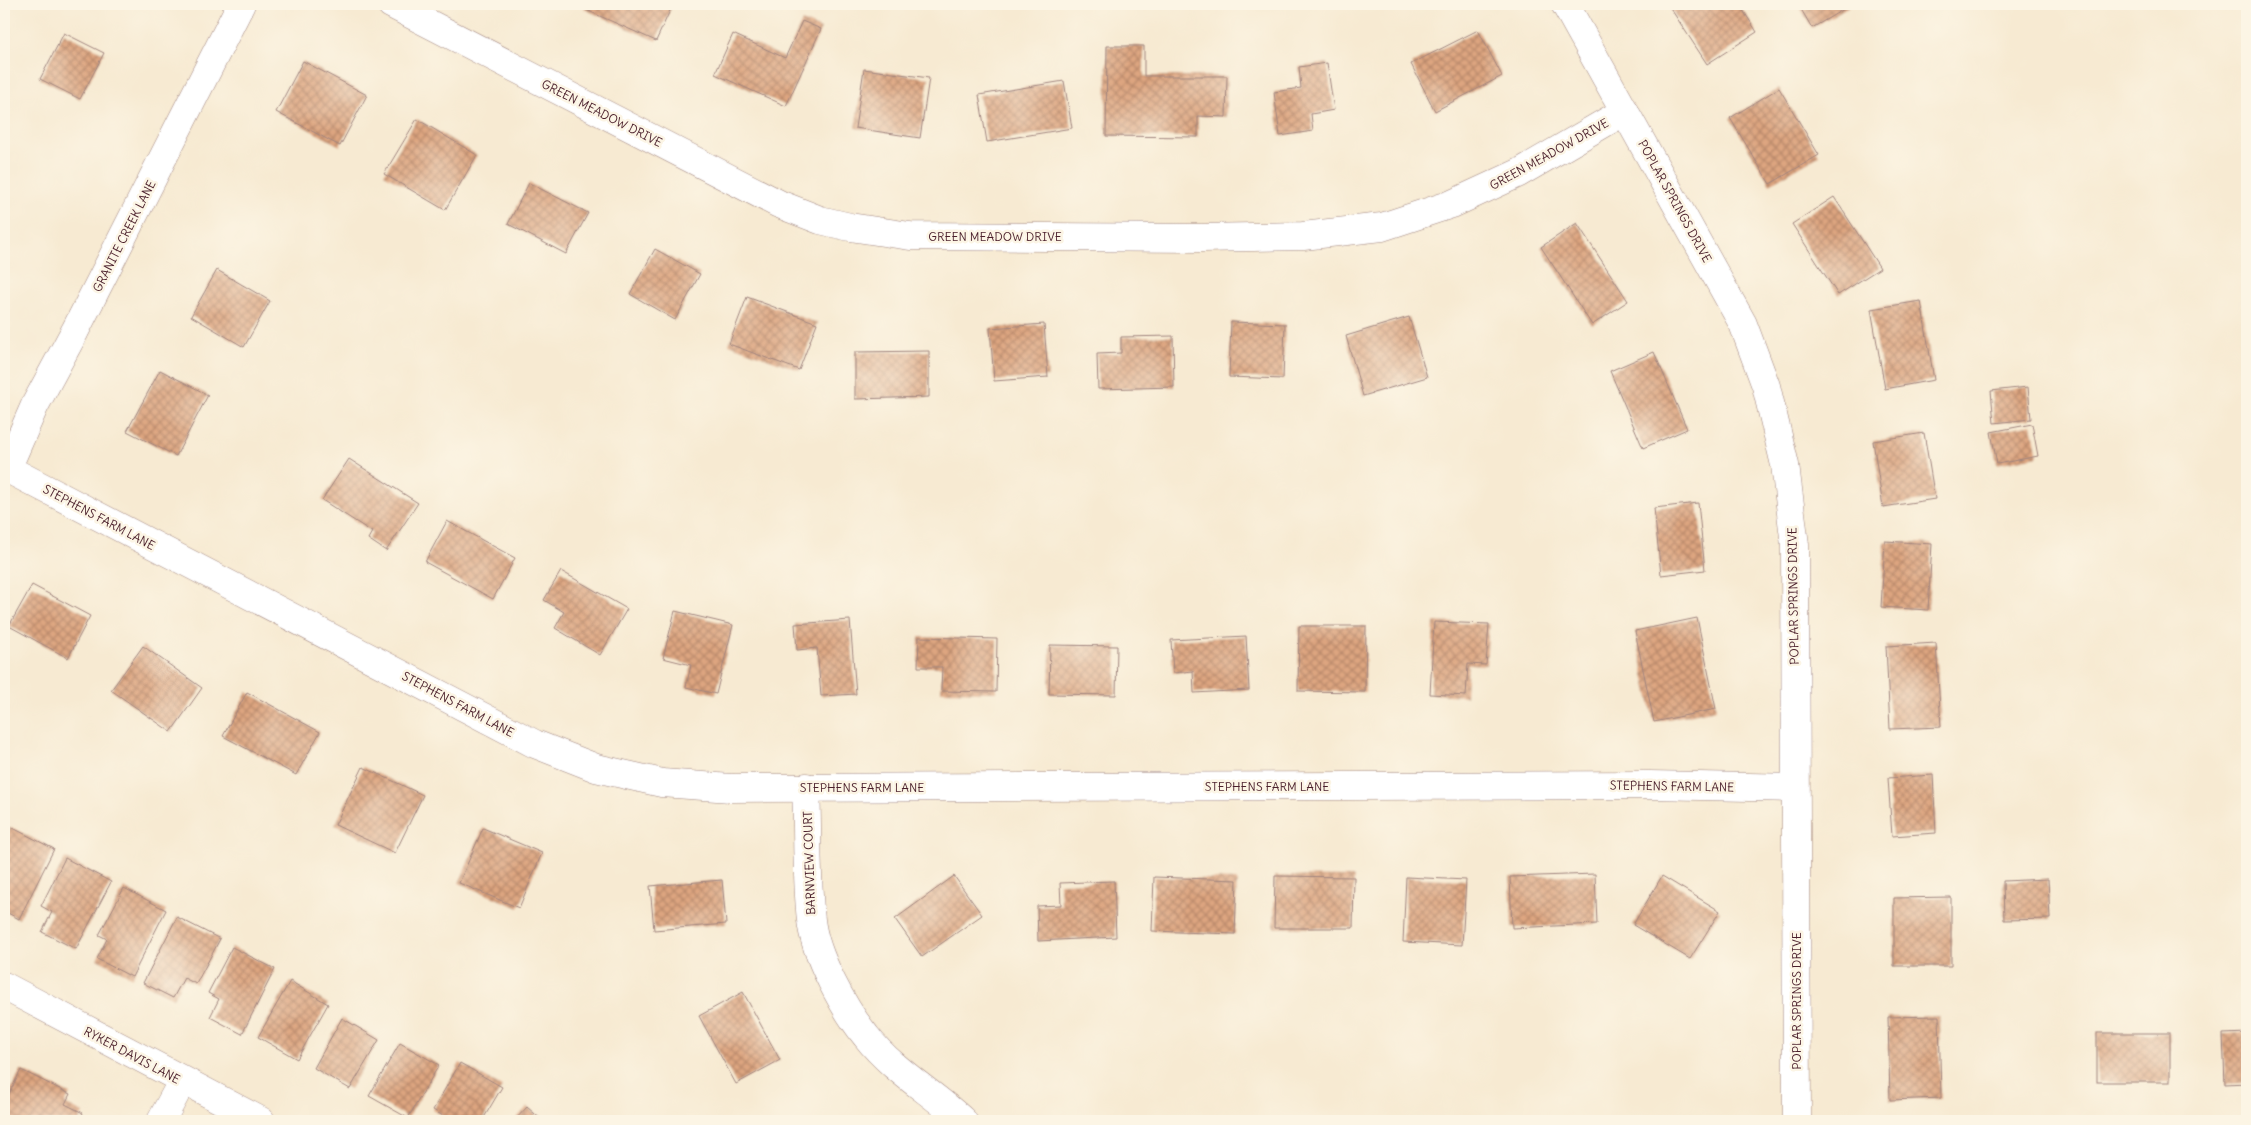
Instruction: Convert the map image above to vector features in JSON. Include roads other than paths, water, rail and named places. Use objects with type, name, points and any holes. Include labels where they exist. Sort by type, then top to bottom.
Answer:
[{"type":"street","name":"GRANITE CREEK LANE","points":[[6,468],[35,405],[76,331],[242,4]]},
{"type":"street","name":"GREEN MEADOW DRIVE","points":[[391,4],[779,204],[820,220],[850,227],[910,236],[1303,236],[1382,227],[1452,204],[1519,173],[1625,111]]},
{"type":"street","name":"POPLAR SPRINGS DRIVE","points":[[1566,4],[1742,324],[1766,386],[1785,465],[1795,546],[1794,788],[1797,1121]]},
{"type":"street","name":"STEPHENS FARM LANE","points":[[6,468],[535,744],[596,768],[662,783],[731,788],[1650,785],[1794,788]]},
{"type":"street","name":"BARNVIEW COURT","points":[[806,787],[811,922],[817,946],[838,994],[866,1037],[903,1074],[963,1121]]},
{"type":"street","name":"RYKER DAVIS LANE","points":[[4,986],[182,1082],[261,1121]]},
{"type":"street","points":[[161,1121],[182,1082]]}]
